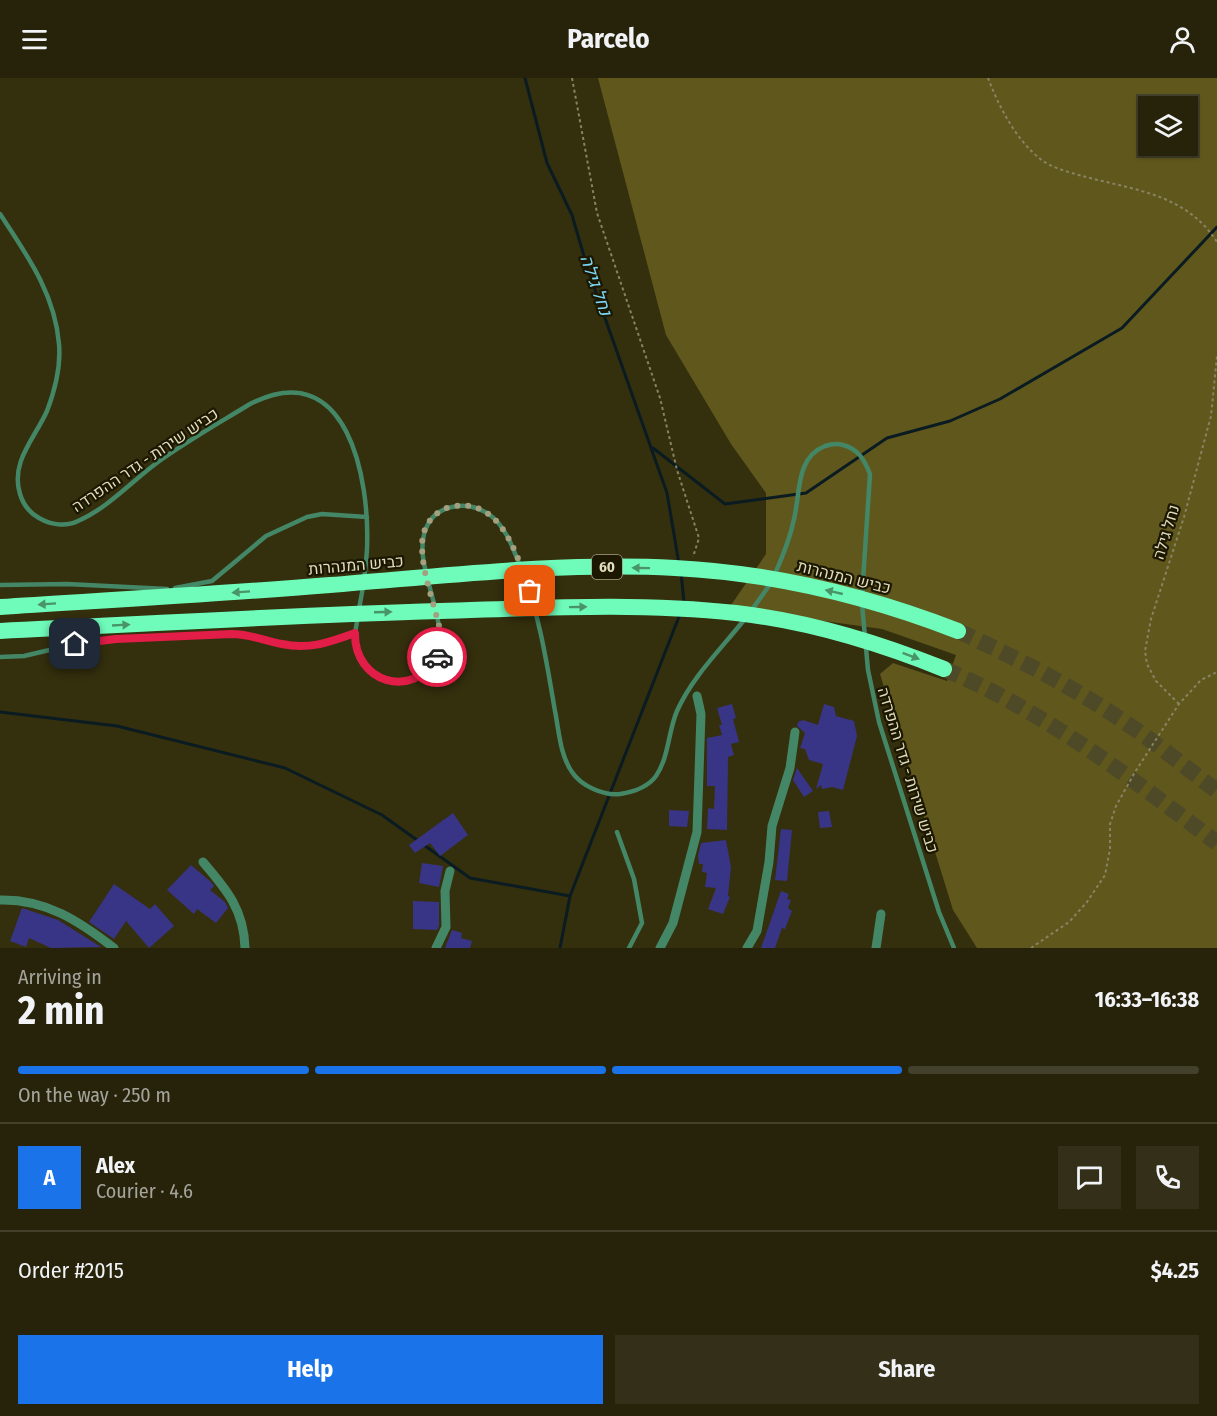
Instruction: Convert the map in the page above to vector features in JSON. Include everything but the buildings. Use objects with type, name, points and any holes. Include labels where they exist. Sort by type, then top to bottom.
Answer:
[{"type":"highway","name":"כביש המנהרות","points":[[0,607],[300,588],[525,570],[606,567],[675,568],[797,584],[868,600],[958,631]]},
{"type":"highway","points":[[0,631],[362,613],[581,607],[692,609],[738,613],[797,623],[878,644],[944,669]]},
{"type":"street","points":[[660,948],[673,923],[697,832],[701,714],[697,696]]},
{"type":"street","points":[[747,948],[757,931],[769,862],[772,825],[790,768],[795,732]]},
{"type":"street","points":[[203,862],[226,889],[241,915],[245,948]]},
{"type":"street","points":[[436,948],[446,927],[445,891],[450,871]]},
{"type":"street","points":[[0,900],[20,900],[44,906],[82,923],[114,948]]},
{"type":"street","points":[[876,948],[881,914]]},
{"type":"lane","name":"כביש שירות - גדר ההפרדה","points":[[0,214],[42,281],[55,319],[59,340],[60,360],[52,395],[42,422],[22,458],[17,475],[22,500],[35,516],[44,521],[64,525],[82,520],[158,462],[262,398],[295,393],[319,398],[341,421],[362,472],[367,518],[367,550],[355,644],[358,655],[366,667],[377,676],[398,682],[411,680],[427,670],[437,656],[441,641],[423,558],[423,536],[426,526],[434,516],[453,506],[471,507],[489,514],[506,533],[530,591],[564,754],[571,772],[590,787],[602,792],[617,794],[634,791],[647,785],[656,776],[665,756],[676,714],[688,690],[771,583],[785,551],[794,521],[805,462],[819,448],[829,445],[839,444],[859,453],[865,460],[870,474],[861,586],[867,670],[873,698],[939,912],[954,948]]},
{"type":"lane","points":[[0,585],[102,585],[153,589],[190,586],[219,577],[266,536],[308,517],[322,514],[367,518]]},
{"type":"lane","points":[[0,657],[24,657],[75,644],[116,639],[245,634],[281,644],[310,646],[321,645],[355,633]]},
{"type":"lane","points":[[617,832],[634,879],[642,923],[629,948]]},
{"type":"path","points":[[572,78],[597,213],[660,398],[677,470],[699,538],[690,564]]},
{"type":"path","points":[[988,78],[996,99],[1025,144],[1044,162],[1068,172],[1155,195],[1176,203],[1207,226],[1217,242]]},
{"type":"path","name":"נחל גילה","points":[[1179,704],[1156,681],[1147,664],[1145,651],[1151,619],[1184,517],[1211,416],[1217,356]]},
{"type":"path","points":[[1031,948],[1069,922],[1087,902],[1105,875],[1110,849],[1110,824],[1116,806],[1135,772],[1179,704],[1201,680],[1217,672]]},
{"type":"shaded area","points":[[598,78],[1217,78],[1217,948],[977,948],[953,910],[880,674],[893,663],[947,681],[956,655],[882,629],[729,608],[766,554],[766,493],[731,444],[666,335]]},
{"type":"waterway","name":"נחל גילה","points":[[525,78],[547,163],[572,215],[588,270],[667,493],[679,564]]},
{"type":"waterway","points":[[653,448],[725,504],[806,493],[887,438],[950,421],[1000,399],[1122,328],[1217,227]]},
{"type":"waterway","points":[[681,573],[684,602]]},
{"type":"waterway","points":[[560,948],[570,896],[680,614]]},
{"type":"waterway","points":[[0,712],[117,726],[285,768],[382,815],[470,878],[570,896]]},
{"type":"tunnel","points":[[958,631],[1069,687],[1143,735],[1217,791]]},
{"type":"tunnel","points":[[944,669],[981,686],[1052,725],[1119,770],[1217,843]]},
{"type":"way so far","points":[[437,657],[441,641],[440,630],[422,552],[426,526],[434,516],[453,506],[478,508],[489,514],[506,533],[530,591]]},
{"type":"route","points":[[75,644],[94,640],[245,634],[291,646],[310,646],[321,645],[355,633],[358,655],[366,667],[377,676],[398,682],[419,676],[433,664],[437,657]]}]
